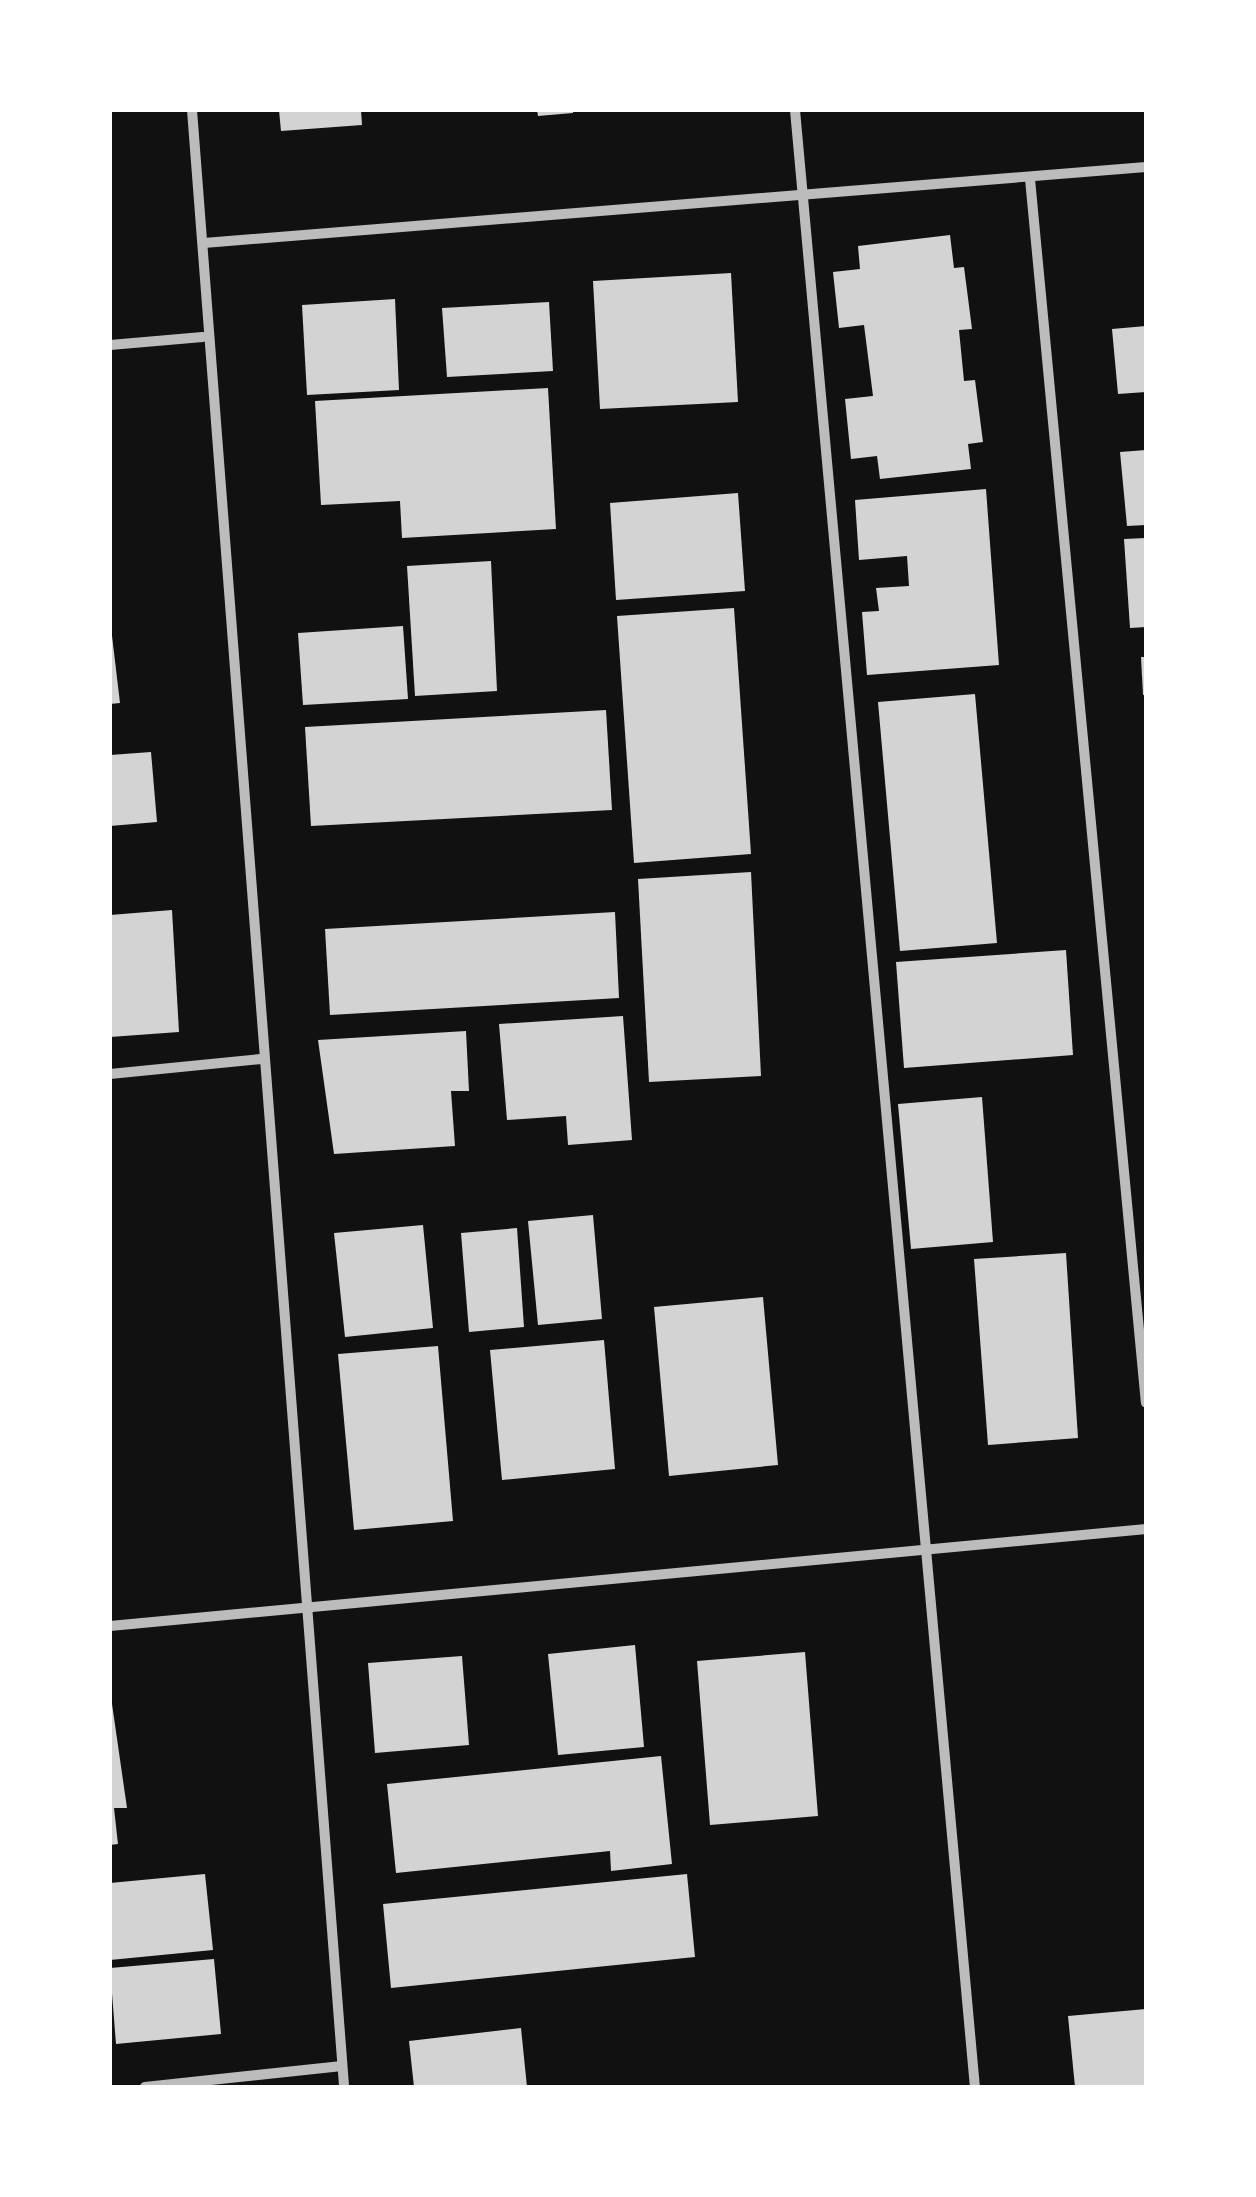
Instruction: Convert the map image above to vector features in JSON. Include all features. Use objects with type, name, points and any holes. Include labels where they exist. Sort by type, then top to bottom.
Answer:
[{"type":"street","points":[[192,110],[204,243],[202,337],[344,2087]]},
{"type":"street","points":[[796,110],[976,2087]]},
{"type":"street","points":[[204,243],[804,199],[1146,168]]},
{"type":"street","points":[[1030,179],[1146,1403]]},
{"type":"street","points":[[110,345],[202,337]]},
{"type":"street","points":[[110,1074],[261,1059]]},
{"type":"street","points":[[110,1626],[1146,1529]]},
{"type":"street","points":[[145,2087],[342,2066]]},
{"type":"building","points":[[279,110],[361,110],[362,125],[281,131]]},
{"type":"building","points":[[537,110],[573,110],[573,113],[538,116]]},
{"type":"building","points":[[950,235],[954,268],[964,267],[972,329],[959,330],[964,381],[975,380],[983,442],[968,444],[971,469],[880,479],[877,456],[851,459],[845,399],[873,396],[864,325],[839,328],[833,272],[860,269],[858,246]]},
{"type":"building","points":[[731,273],[738,402],[600,409],[593,281]]},
{"type":"building","points":[[395,299],[399,390],[307,395],[302,305]]},
{"type":"building","points":[[549,302],[553,371],[447,377],[442,308]]},
{"type":"building","points":[[1146,326],[1146,392],[1118,394],[1112,329]]},
{"type":"building","points":[[548,388],[556,529],[402,538],[400,501],[321,505],[315,401]]},
{"type":"building","points":[[1146,450],[1146,525],[1127,526],[1120,452]]},
{"type":"building","points":[[986,489],[999,665],[867,675],[862,612],[879,611],[876,588],[909,586],[907,556],[859,560],[855,500]]},
{"type":"building","points":[[738,493],[745,591],[616,600],[610,503]]},
{"type":"building","points":[[1146,538],[1146,627],[1130,628],[1124,539]]},
{"type":"building","points":[[491,561],[497,691],[415,696],[407,566]]},
{"type":"building","points":[[734,608],[751,854],[634,863],[617,616]]},
{"type":"building","points":[[110,619],[120,703],[110,704]]},
{"type":"building","points":[[403,626],[408,699],[303,705],[298,633]]},
{"type":"building","points":[[1141,657],[1146,657],[1146,695],[1143,695]]},
{"type":"building","points":[[975,694],[997,943],[900,951],[878,702]]},
{"type":"building","points":[[606,710],[612,810],[311,826],[305,727]]},
{"type":"building","points":[[151,752],[157,822],[110,826],[110,755]]},
{"type":"building","points":[[751,872],[761,1076],[649,1082],[638,879]]},
{"type":"building","points":[[172,910],[179,1032],[110,1037],[110,915]]},
{"type":"building","points":[[615,912],[619,998],[330,1015],[325,929]]},
{"type":"building","points":[[1066,950],[1073,1055],[904,1068],[896,962]]},
{"type":"building","points":[[623,1016],[632,1140],[568,1145],[566,1116],[507,1120],[499,1024]]},
{"type":"building","points":[[466,1031],[469,1091],[451,1091],[455,1146],[334,1154],[318,1040]]},
{"type":"building","points":[[982,1097],[993,1242],[911,1249],[898,1104]]},
{"type":"building","points":[[593,1215],[602,1319],[538,1325],[528,1221]]},
{"type":"building","points":[[423,1225],[433,1328],[345,1337],[334,1233]]},
{"type":"building","points":[[517,1228],[524,1327],[469,1332],[461,1233]]},
{"type":"building","points":[[1066,1253],[1078,1438],[988,1445],[974,1259]]},
{"type":"building","points":[[763,1297],[778,1465],[669,1476],[654,1307]]},
{"type":"building","points":[[604,1340],[615,1469],[502,1480],[490,1350]]},
{"type":"building","points":[[438,1346],[453,1521],[354,1530],[338,1354]]},
{"type":"building","points":[[635,1645],[644,1747],[558,1755],[548,1654]]},
{"type":"building","points":[[805,1652],[818,1816],[710,1825],[697,1661]]},
{"type":"building","points":[[462,1656],[469,1745],[375,1753],[368,1663]]},
{"type":"building","points":[[110,1690],[127,1808],[114,1808],[118,1844],[110,1845]]},
{"type":"building","points":[[661,1756],[672,1864],[611,1871],[610,1851],[396,1873],[387,1784]]},
{"type":"building","points":[[205,1874],[213,1950],[110,1960],[110,1883]]},
{"type":"building","points":[[687,1874],[695,1957],[391,1988],[383,1904]]},
{"type":"building","points":[[214,1959],[221,2034],[116,2044],[110,1968]]},
{"type":"building","points":[[1146,2009],[1146,2087],[1075,2087],[1068,2016]]},
{"type":"building","points":[[521,2028],[527,2087],[414,2087],[409,2041]]}]
